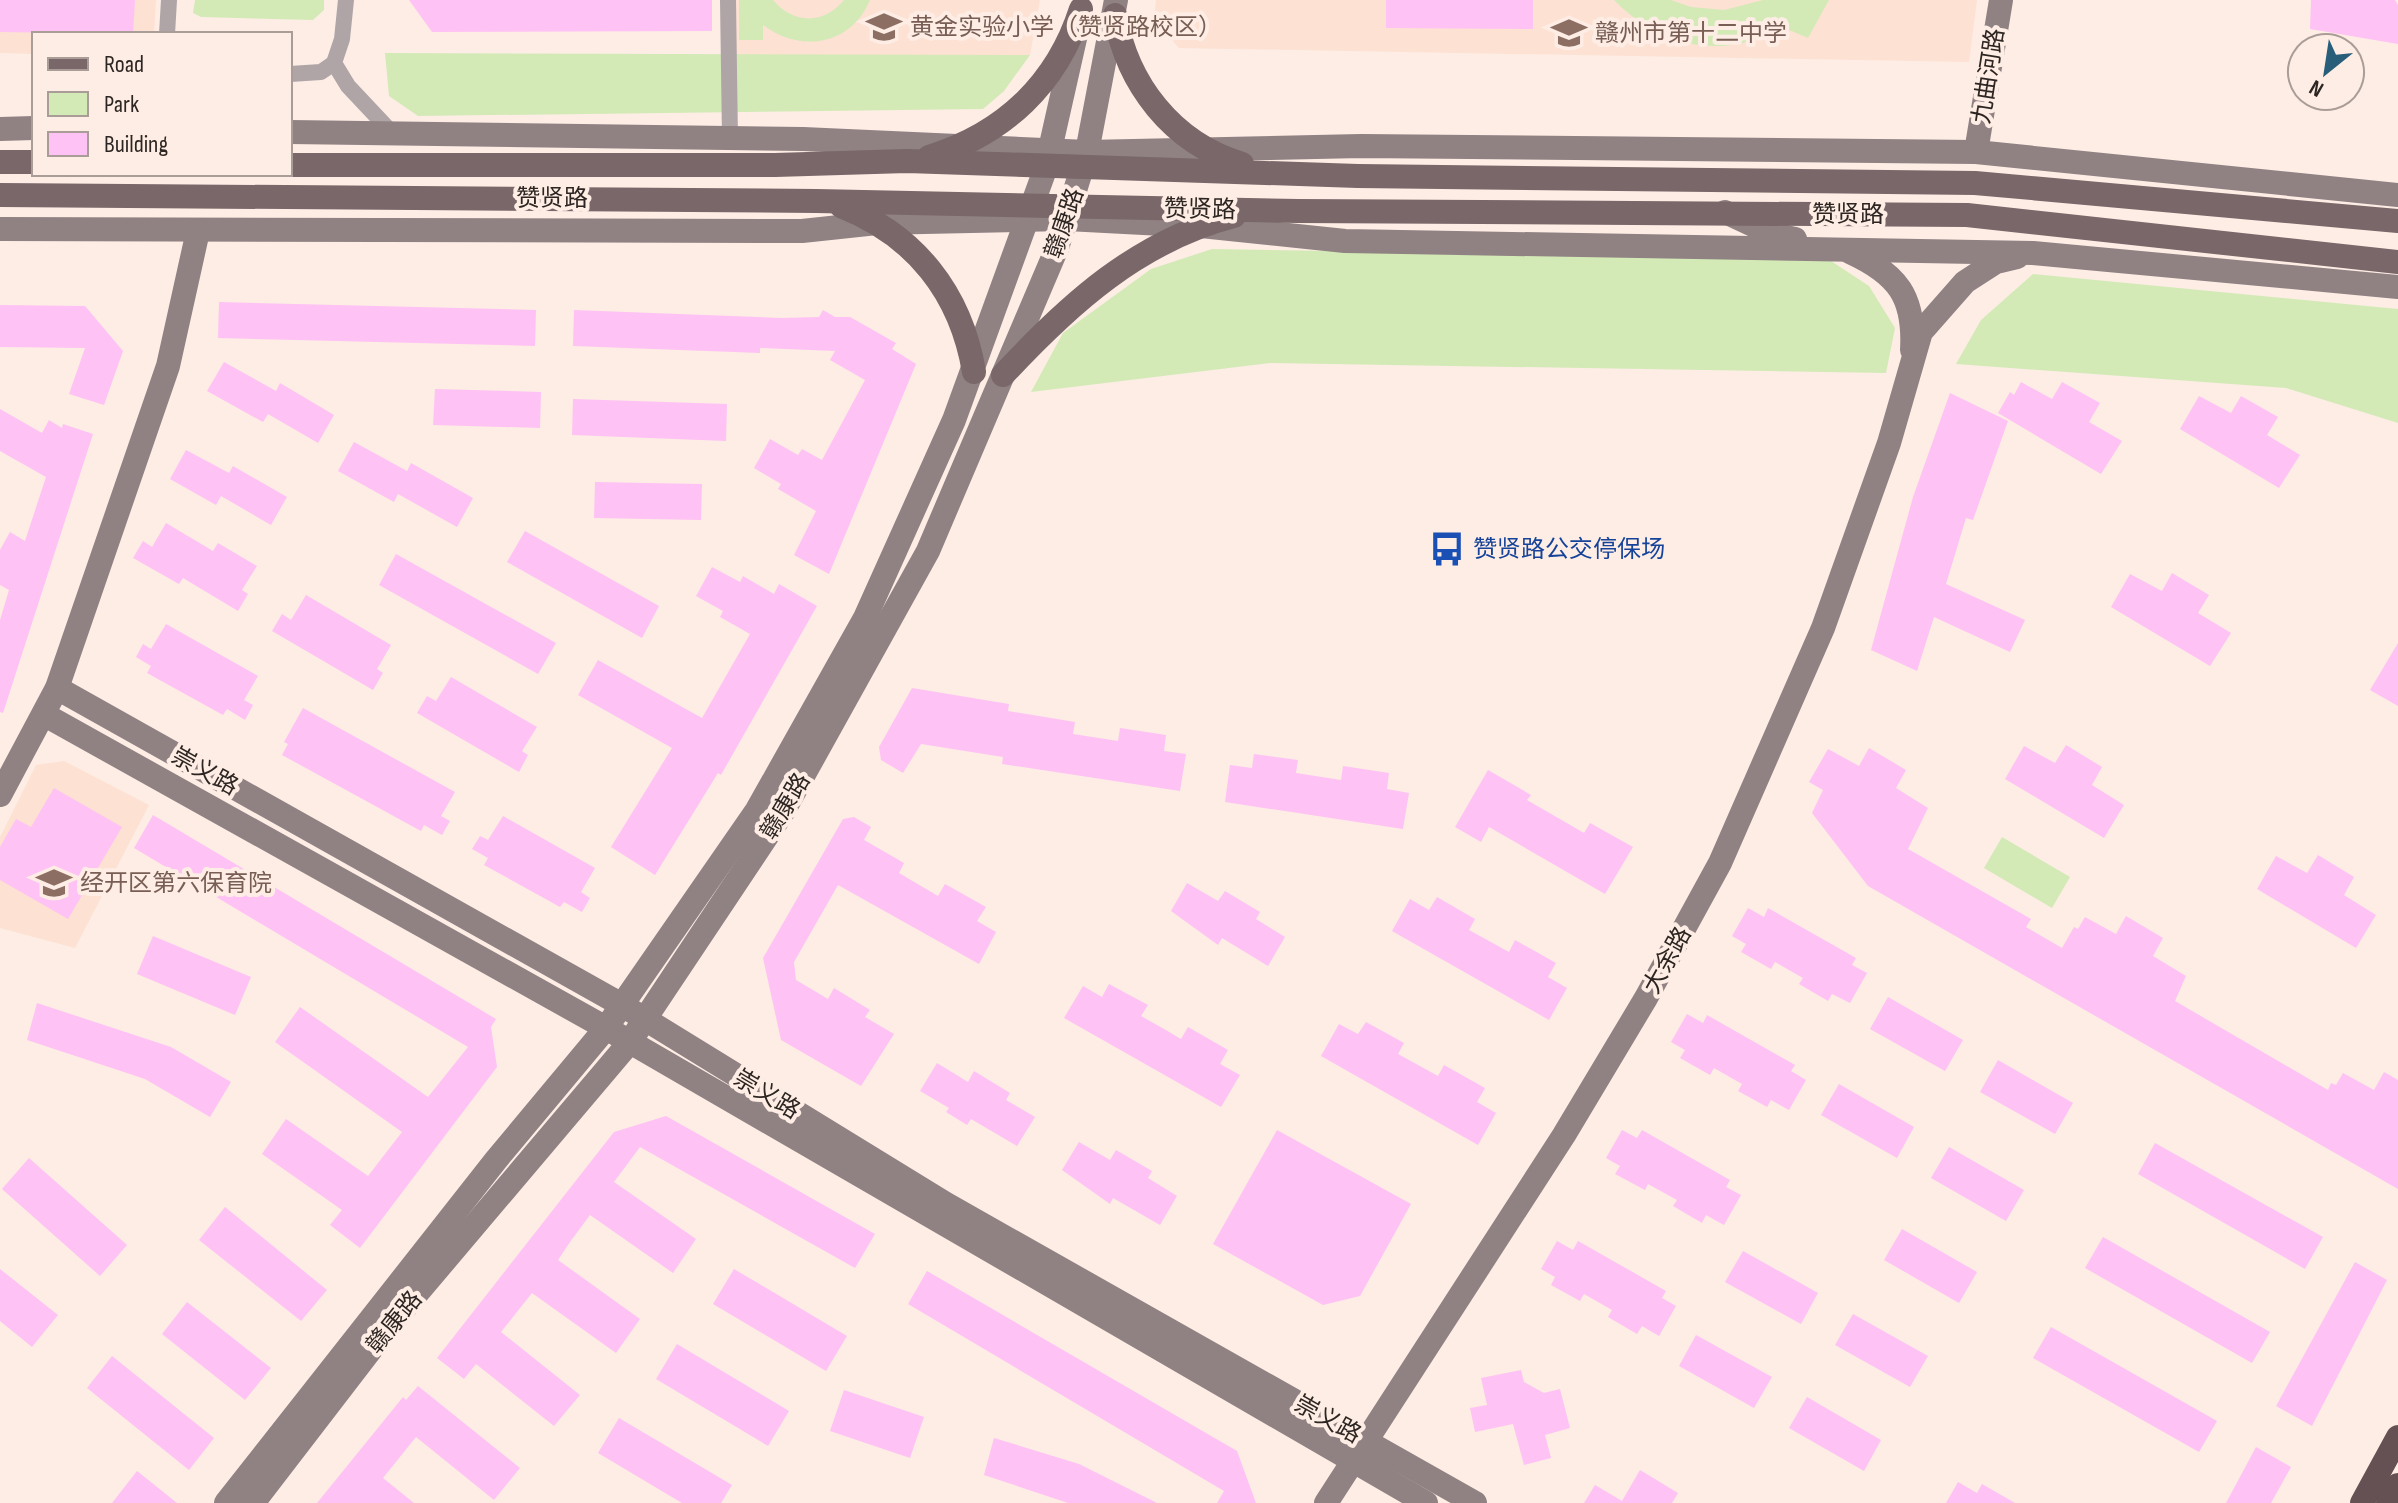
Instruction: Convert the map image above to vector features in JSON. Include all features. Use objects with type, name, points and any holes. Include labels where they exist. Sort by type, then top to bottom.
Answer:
[{"type":"highway","points":[[2362,1503],[2398,1437]]},
{"type":"highway","points":[[2388,1503],[2398,1485]]},
{"type":"main road","points":[[907,161],[957,148],[1007,119],[1042,86],[1065,50],[1082,5]]},
{"type":"main road","points":[[1115,7],[1126,57],[1147,96],[1177,129],[1233,162],[1275,172]]},
{"type":"main road","name":"赞贤路","points":[[292,165],[712,166],[1048,159],[1358,176],[1975,183],[2398,221]]},
{"type":"main road","points":[[0,162],[32,162]]},
{"type":"main road","name":"赞贤路","points":[[0,195],[816,201],[1069,213],[1723,211],[1967,215],[2398,262]]},
{"type":"main road","points":[[816,201],[837,204],[877,223],[912,248],[942,284],[963,326],[974,372]]},
{"type":"main road","points":[[1003,375],[1063,311],[1107,277],[1160,244],[1201,226],[1248,213],[1298,211]]},
{"type":"street","points":[[167,32],[169,0]]},
{"type":"street","points":[[292,74],[321,72],[334,63],[342,39],[346,0]]},
{"type":"street","points":[[728,0],[730,139]]},
{"type":"street","name":"九曲河路","points":[[1976,152],[2001,0]]},
{"type":"street","name":"赣康路","points":[[226,1503],[496,1160],[606,1028],[757,810],[865,618],[901,543],[974,372],[1048,159],[1082,5]]},
{"type":"street","name":"赣康路","points":[[253,1503],[386,1330],[629,1043],[783,812],[928,551],[1003,375],[1069,213],[1085,160],[1115,7]]},
{"type":"street","points":[[334,63],[348,86],[395,136]]},
{"type":"street","points":[[0,129],[32,128]]},
{"type":"street","points":[[292,132],[395,136],[803,139],[957,148],[1048,159]]},
{"type":"street","points":[[1085,160],[1207,149],[1393,146],[1976,152],[2398,195]]},
{"type":"street","points":[[1749,179],[1830,151]]},
{"type":"street","points":[[2077,163],[2164,198]]},
{"type":"street","points":[[1723,211],[1772,234],[1835,248],[1879,266],[1899,286],[1913,325],[1911,368]]},
{"type":"street","points":[[0,229],[802,231],[1032,212]]},
{"type":"street","points":[[1069,213],[1345,241],[2033,253],[2398,287]]},
{"type":"street","points":[[0,795],[57,688],[168,366],[198,231]]},
{"type":"street","points":[[1911,368],[1921,332],[1951,295],[1996,262],[2121,232]]},
{"type":"street","name":"大余路","points":[[1326,1503],[1564,1135],[1646,998],[1720,863],[1823,628],[1889,443],[1911,368]]},
{"type":"street","name":"崇义路","points":[[57,688],[622,1005],[946,1204],[1360,1451],[1426,1503]]},
{"type":"street","name":"崇义路","points":[[45,715],[1360,1451],[1475,1503]]},
{"type":"shaded area","points":[[0,0],[156,0],[154,32],[32,32],[32,54],[0,53]]},
{"type":"shaded area","name":"黄金实验小学（赞贤路校区）","points":[[733,0],[1040,0],[1030,55],[923,57],[733,55]]},
{"type":"shaded area","name":"赣州市第十二中学","points":[[1156,0],[1977,0],[1969,62],[1179,48],[1154,19]]},
{"type":"shaded area","name":"经开区第六保育院","points":[[64,761],[149,805],[75,948],[0,928],[0,837],[36,765]]},
{"type":"green space","points":[[195,0],[324,0],[324,10],[313,20],[201,17],[193,13]]},
{"type":"green space","points":[[739,0],[773,0],[790,14],[808,18],[827,14],[844,0],[870,0],[861,15],[838,36],[808,42],[777,34],[763,25],[763,40],[739,40]]},
{"type":"green space","points":[[1614,0],[1671,0],[1691,7],[1724,10],[1763,0],[1829,0],[1808,38],[1782,27],[1760,38],[1715,46],[1672,39],[1632,16]]},
{"type":"green space","points":[[385,53],[1030,55],[1004,91],[983,109],[418,116],[389,96]]},
{"type":"green space","points":[[1212,249],[1828,259],[1869,286],[1895,328],[1886,373],[1270,363],[1031,392],[1063,333],[1151,269]]},
{"type":"green space","points":[[2033,274],[2398,309],[2398,423],[2286,388],[1956,364],[1981,320]]},
{"type":"green space","points":[[2002,837],[2070,877],[2052,908],[1984,868]]},
{"type":"building","points":[[0,0],[135,0],[133,32],[0,32]]},
{"type":"building","points":[[409,0],[712,0],[712,31],[432,32]]},
{"type":"building","points":[[1386,0],[1533,0],[1533,29],[1386,28]]},
{"type":"building","points":[[2311,0],[2395,0],[2398,5],[2398,44],[2366,39],[2366,32],[2310,29]]},
{"type":"building","points":[[219,302],[536,310],[535,346],[218,338]]},
{"type":"building","points":[[0,305],[85,306],[123,351],[104,405],[69,394],[85,348],[0,347]]},
{"type":"building","points":[[574,310],[781,318],[819,317],[823,310],[835,317],[850,317],[896,343],[892,349],[916,364],[829,574],[794,555],[816,511],[778,489],[781,484],[754,468],[770,439],[798,455],[802,449],[822,460],[865,380],[830,360],[835,351],[760,348],[760,353],[573,346]]},
{"type":"building","points":[[224,362],[276,391],[280,383],[334,415],[318,443],[268,414],[263,422],[207,391]]},
{"type":"building","points":[[2021,382],[2052,399],[2062,382],[2100,403],[2089,422],[2122,441],[2101,474],[1998,413],[2010,392],[2014,395]]},
{"type":"building","points":[[435,389],[541,392],[540,428],[433,425]]},
{"type":"building","points":[[1950,393],[2008,421],[1973,520],[1966,518],[1946,584],[2025,620],[2010,652],[1934,617],[1917,671],[1871,650],[1913,497]]},
{"type":"building","points":[[2199,396],[2231,413],[2241,396],[2278,417],[2267,435],[2300,455],[2279,488],[2180,429]]},
{"type":"building","points":[[573,399],[727,404],[726,441],[572,435]]},
{"type":"building","points":[[0,409],[42,433],[49,420],[62,428],[63,424],[93,434],[3,713],[0,712],[0,620],[9,590],[0,585],[0,550],[10,532],[25,541],[46,477],[0,451]]},
{"type":"building","points":[[354,442],[407,471],[411,463],[473,498],[457,527],[398,494],[394,502],[338,471]]},
{"type":"building","points":[[186,450],[229,473],[233,466],[287,497],[271,525],[221,496],[216,505],[170,479]]},
{"type":"building","points":[[595,482],[702,484],[701,520],[594,518]]},
{"type":"building","points":[[166,523],[213,551],[218,543],[257,566],[242,590],[248,594],[238,611],[183,578],[179,584],[133,558],[143,541],[152,547]]},
{"type":"building","points":[[525,531],[659,606],[642,638],[507,562]]},
{"type":"building","points":[[396,554],[556,643],[538,674],[379,585]]},
{"type":"building","points":[[712,567],[740,582],[743,576],[774,594],[779,584],[817,606],[721,775],[718,773],[655,875],[611,847],[672,748],[578,695],[598,660],[702,718],[750,634],[720,617],[723,611],[696,596]]},
{"type":"building","points":[[2172,573],[2209,595],[2198,613],[2231,633],[2210,666],[2111,607],[2130,574],[2162,591]]},
{"type":"building","points":[[306,595],[391,645],[377,669],[383,673],[373,690],[272,631],[282,614],[291,620]]},
{"type":"building","points":[[166,624],[258,676],[244,700],[253,705],[245,720],[227,709],[223,715],[147,673],[151,666],[136,657],[143,644],[151,649]]},
{"type":"building","points":[[2398,643],[2398,706],[2370,690]]},
{"type":"building","points":[[451,677],[537,727],[522,751],[528,755],[519,772],[417,713],[427,696],[436,701]]},
{"type":"building","points":[[912,688],[1009,704],[1008,711],[1075,722],[1073,734],[1118,741],[1120,728],[1166,735],[1164,751],[1186,754],[1180,791],[1002,764],[1003,757],[921,744],[903,773],[881,760],[879,747]]},
{"type":"building","points":[[303,708],[455,792],[441,816],[450,821],[442,835],[424,825],[421,831],[282,755],[288,744],[284,742]]},
{"type":"building","points":[[2066,745],[2102,767],[2092,785],[2124,805],[2104,838],[2005,779],[2024,746],[2055,763]]},
{"type":"building","points":[[1869,748],[1906,770],[1896,788],[1928,808],[1908,849],[2031,919],[2026,927],[2062,948],[2074,927],[2078,929],[2085,917],[2116,934],[2126,916],[2163,938],[2153,956],[2186,976],[2175,1001],[2328,1090],[2331,1083],[2336,1085],[2343,1073],[2374,1090],[2384,1072],[2398,1080],[2398,1189],[1868,886],[1812,813],[1823,790],[1809,782],[1828,749],[1859,766]]},
{"type":"building","points":[[1254,754],[1298,760],[1296,773],[1341,780],[1343,766],[1389,773],[1387,789],[1409,793],[1403,829],[1225,802],[1230,765],[1252,768]]},
{"type":"building","points":[[1488,770],[1531,795],[1527,800],[1584,833],[1590,823],[1633,847],[1605,894],[1489,827],[1481,842],[1455,827]]},
{"type":"building","name":"经开区第六保育院","points":[[54,788],[122,827],[68,919],[0,880],[0,847],[16,819],[31,827]]},
{"type":"building","points":[[153,815],[496,1019],[491,1027],[497,1067],[360,1248],[330,1225],[342,1210],[262,1154],[286,1119],[368,1176],[402,1132],[275,1042],[300,1007],[428,1097],[468,1047],[134,848]]},
{"type":"building","points":[[503,816],[595,868],[581,892],[590,898],[582,912],[564,902],[560,907],[484,865],[488,858],[472,849],[480,836],[488,840]]},
{"type":"building","points":[[854,817],[871,827],[864,840],[904,863],[899,873],[938,896],[945,884],[986,907],[977,921],[996,932],[979,964],[838,885],[794,962],[796,980],[828,999],[834,988],[870,1010],[865,1017],[894,1034],[861,1086],[781,1040],[763,958],[843,819]]},
{"type":"building","points":[[2318,855],[2354,877],[2344,895],[2376,915],[2356,948],[2257,889],[2276,856],[2307,873]]},
{"type":"building","points":[[1187,883],[1218,901],[1225,891],[1260,912],[1256,919],[1285,937],[1268,966],[1222,938],[1218,945],[1171,911]]},
{"type":"building","points":[[1437,897],[1475,919],[1469,930],[1509,952],[1515,940],[1556,963],[1548,977],[1567,988],[1549,1020],[1392,931],[1410,899],[1429,910]]},
{"type":"building","points":[[1748,908],[1764,917],[1768,908],[1856,958],[1852,965],[1867,973],[1850,1003],[1832,994],[1828,1001],[1799,984],[1803,978],[1775,962],[1771,969],[1741,952],[1746,944],[1732,936]]},
{"type":"building","points":[[153,936],[251,977],[235,1015],[137,974]]},
{"type":"building","points":[[1109,984],[1148,1005],[1141,1016],[1181,1039],[1188,1027],[1228,1050],[1220,1064],[1240,1075],[1221,1107],[1064,1018],[1083,986],[1102,997]]},
{"type":"building","points":[[1888,997],[1963,1040],[1945,1071],[1870,1029]]},
{"type":"building","points":[[37,1003],[171,1047],[231,1082],[210,1117],[145,1079],[27,1040]]},
{"type":"building","points":[[1687,1014],[1703,1023],[1707,1015],[1795,1065],[1791,1071],[1806,1080],[1789,1110],[1771,1100],[1767,1107],[1738,1091],[1742,1084],[1714,1068],[1710,1075],[1680,1058],[1685,1050],[1671,1042]]},
{"type":"building","points":[[1366,1022],[1404,1043],[1398,1054],[1438,1076],[1444,1065],[1485,1088],[1477,1102],[1496,1113],[1478,1145],[1321,1056],[1339,1024],[1358,1034]]},
{"type":"building","points":[[1998,1060],[2073,1103],[2055,1134],[1980,1092]]},
{"type":"building","points":[[937,1063],[968,1082],[974,1071],[1010,1093],[1006,1100],[1035,1117],[1017,1146],[971,1119],[967,1125],[946,1112],[949,1108],[920,1091]]},
{"type":"building","points":[[1839,1084],[1914,1127],[1897,1158],[1821,1115]]},
{"type":"building","points":[[666,1116],[875,1234],[855,1268],[640,1147],[614,1182],[696,1239],[673,1273],[590,1215],[570,1242],[558,1260],[640,1319],[616,1353],[532,1293],[501,1332],[580,1395],[554,1426],[476,1364],[464,1379],[437,1358],[614,1132]]},
{"type":"building","points":[[1277,1130],[1411,1204],[1360,1296],[1323,1305],[1213,1244]]},
{"type":"building","points":[[1622,1130],[1637,1138],[1642,1130],[1730,1180],[1726,1187],[1741,1195],[1724,1225],[1706,1215],[1702,1223],[1673,1206],[1677,1200],[1648,1184],[1645,1190],[1615,1174],[1620,1166],[1606,1158]]},
{"type":"building","points":[[1079,1142],[1110,1160],[1116,1150],[1152,1171],[1148,1178],[1177,1196],[1160,1225],[1113,1198],[1110,1204],[1062,1170]]},
{"type":"building","points":[[2155,1143],[2323,1237],[2305,1269],[2138,1174]]},
{"type":"building","points":[[1949,1147],[2024,1190],[2006,1221],[1931,1178]]},
{"type":"building","points":[[29,1158],[127,1245],[100,1276],[2,1189]]},
{"type":"building","points":[[225,1207],[327,1290],[301,1321],[199,1240]]},
{"type":"building","points":[[1902,1229],[1977,1272],[1959,1303],[1884,1260]]},
{"type":"building","points":[[2103,1237],[2270,1332],[2252,1363],[2085,1268]]},
{"type":"building","points":[[1557,1241],[1573,1250],[1578,1241],[1666,1291],[1662,1298],[1676,1306],[1659,1336],[1642,1326],[1637,1334],[1608,1317],[1612,1310],[1584,1294],[1580,1301],[1551,1285],[1555,1277],[1541,1269]]},
{"type":"building","points":[[1743,1251],[1818,1293],[1801,1324],[1725,1282]]},
{"type":"building","points":[[2355,1262],[2387,1280],[2312,1426],[2276,1406]]},
{"type":"building","points":[[0,1269],[58,1315],[32,1347],[0,1321]]},
{"type":"building","points":[[734,1269],[847,1336],[826,1371],[713,1304]]},
{"type":"building","points":[[927,1271],[1237,1451],[1256,1503],[1217,1503],[1224,1491],[908,1304]]},
{"type":"building","points":[[187,1302],[271,1368],[245,1400],[162,1334]]},
{"type":"building","points":[[1853,1314],[1928,1356],[1910,1387],[1835,1345]]},
{"type":"building","points":[[2051,1327],[2217,1421],[2199,1452],[2033,1358]]},
{"type":"building","points":[[1696,1335],[1772,1377],[1754,1408],[1679,1366]]},
{"type":"building","points":[[677,1344],[789,1411],[768,1446],[656,1379]]},
{"type":"building","points":[[112,1356],[214,1438],[189,1470],[87,1388]]},
{"type":"building","points":[[1521,1370],[1524,1382],[1544,1393],[1560,1389],[1570,1428],[1545,1435],[1551,1458],[1524,1465],[1513,1424],[1475,1432],[1470,1408],[1487,1405],[1481,1378]]},
{"type":"building","points":[[418,1386],[520,1468],[494,1500],[416,1437],[383,1478],[414,1503],[317,1503],[403,1397],[406,1400]]},
{"type":"building","points":[[844,1390],[924,1417],[910,1458],[830,1431]]},
{"type":"building","points":[[1807,1397],[1881,1440],[1864,1471],[1789,1428]]},
{"type":"building","points":[[619,1418],[732,1485],[721,1503],[682,1503],[598,1453]]},
{"type":"building","points":[[994,1438],[1079,1464],[1157,1503],[1068,1503],[984,1475]]},
{"type":"building","points":[[2256,1447],[2291,1467],[2271,1503],[2226,1503]]},
{"type":"building","points":[[1640,1470],[1678,1493],[1672,1503],[1584,1503],[1595,1485],[1622,1501]]},
{"type":"building","points":[[137,1471],[177,1503],[112,1503]]},
{"type":"building","points":[[1958,1482],[1977,1493],[1982,1484],[2015,1503],[1946,1503]]},
{"type":"place","name":"黄金实验小学（赞贤路校区）","points":[[884,27]]},
{"type":"place","name":"赣州市第十二中学","points":[[1569,33]]},
{"type":"place","name":"赞贤路公交停保场","points":[[1447,549]]},
{"type":"place","name":"经开区第六保育院","points":[[54,883]]}]
